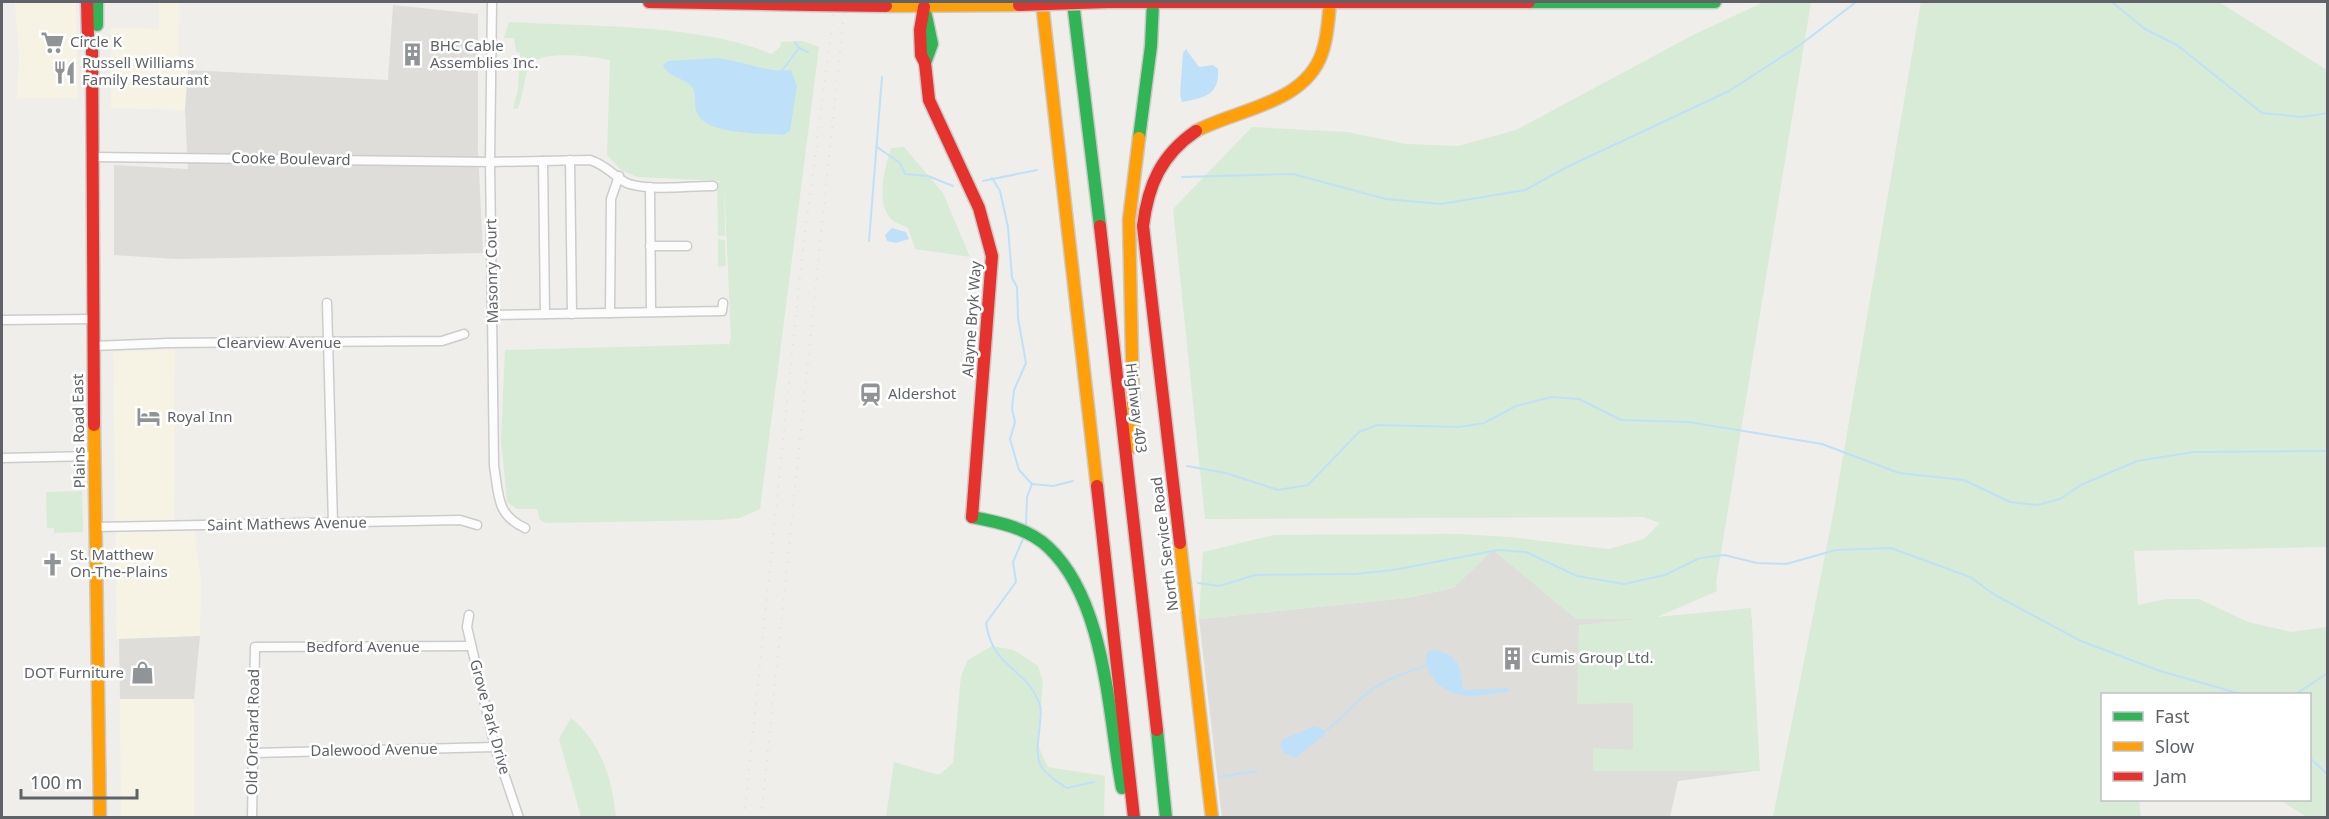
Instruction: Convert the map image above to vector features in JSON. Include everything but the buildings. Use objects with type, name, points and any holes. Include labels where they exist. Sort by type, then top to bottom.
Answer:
[{"type":"main road","name":"Plains Road East","points":[[87,2],[88,38],[92,44],[92,319],[100,818]]},
{"type":"main road","name":"Plains Road East","points":[[92,44],[97,38],[97,2]]},
{"type":"main road","points":[[649,2],[886,6],[1107,2],[1715,2]]},
{"type":"main road","points":[[1042,2],[1134,818]]},
{"type":"main road","name":"Highway 403","points":[[1073,2],[1136,531],[1166,818]]},
{"type":"main road","points":[[1136,531],[1129,220],[1151,46],[1154,2]]},
{"type":"main road","name":"North Service Road","points":[[1212,818],[1143,226],[1144,204],[1153,176],[1167,154],[1183,140],[1232,114],[1280,98],[1308,77],[1323,50],[1330,2]]},
{"type":"main road","name":"Alayne Bryk Way","points":[[924,4],[920,38],[921,55],[925,63],[926,85],[932,110],[979,208],[991,246],[992,272],[972,517],[1025,532],[1049,548],[1066,568],[1087,610],[1104,680],[1116,758],[1129,818]]},
{"type":"street","name":"Masonry Court","points":[[492,2],[490,162],[494,466],[501,506],[505,515],[525,528]]},
{"type":"street","name":"Cooke Boulevard","points":[[93,157],[490,162],[590,160],[605,164],[627,183],[650,187],[713,186]]},
{"type":"street","points":[[543,160],[545,314]]},
{"type":"street","points":[[570,160],[572,314]]},
{"type":"street","points":[[610,313],[611,200],[619,176]]},
{"type":"street","points":[[650,187],[651,312]]},
{"type":"street","points":[[650,246],[687,246]]},
{"type":"street","points":[[327,303],[333,524]]},
{"type":"street","points":[[493,315],[722,311],[723,303]]},
{"type":"street","points":[[2,320],[92,319]]},
{"type":"street","name":"Clearview Avenue","points":[[93,346],[168,343],[329,344],[442,341],[464,334]]},
{"type":"street","points":[[2,458],[95,456]]},
{"type":"street","name":"Saint Mathews Avenue","points":[[96,527],[460,520],[477,525]]},
{"type":"street","name":"Grove Park Drive","points":[[469,615],[467,627],[495,747],[519,818]]},
{"type":"street","name":"Bedford Avenue","points":[[255,647],[471,646]]},
{"type":"street","name":"Old Orchard Road","points":[[252,818],[255,647]]},
{"type":"street","name":"Dalewood Avenue","points":[[253,753],[495,747]]},
{"type":"shaded area","points":[[15,2],[76,2],[78,98],[17,98],[19,59]]},
{"type":"shaded area","points":[[159,2],[179,2],[178,68],[188,70],[185,110],[111,108],[111,28],[159,29]]},
{"type":"shaded area","points":[[393,5],[478,14],[478,149],[483,253],[175,259],[114,255],[114,165],[188,169],[185,110],[188,70],[388,80]]},
{"type":"shaded area","points":[[175,350],[174,520],[192,520],[201,580],[200,636],[117,639],[113,352]]},
{"type":"shaded area","points":[[1493,550],[1524,575],[1646,618],[1752,619],[1754,771],[1678,781],[1670,817],[1222,817],[1199,619],[1407,598],[1453,588]]},
{"type":"shaded area","points":[[200,636],[194,699],[120,699],[119,639]]},
{"type":"shaded area","points":[[120,699],[194,699],[194,817],[121,817]]},
{"type":"green space","points":[[1764,2],[1811,2],[1716,583],[1717,591],[1657,617],[1751,608],[1760,771],[1593,771],[1593,748],[1633,750],[1633,703],[1577,704],[1579,625],[1636,619],[1576,619],[1493,550],[1453,588],[1407,598],[1199,619],[1203,552],[1274,535],[1458,534],[1510,537],[1609,549],[1644,539],[1660,523],[1643,517],[1205,519],[1173,209],[1252,127],[1347,132],[1406,144],[1458,146],[1516,130],[1693,35]]},
{"type":"green space","points":[[1921,2],[2219,2],[2327,70],[2327,547],[2134,551],[2138,605],[2166,599],[2199,599],[2248,622],[2291,632],[2327,627],[2327,817],[2307,817],[2282,801],[2311,801],[2311,693],[2101,693],[2101,801],[2139,801],[2141,817],[1773,817],[1833,515]]},
{"type":"green space","points":[[509,22],[643,28],[677,32],[742,44],[772,54],[780,47],[781,42],[803,41],[819,47],[760,509],[740,518],[719,520],[546,523],[540,520],[537,509],[517,509],[507,502],[501,439],[505,350],[728,344],[728,347],[731,338],[724,181],[725,236],[718,236],[717,183],[722,181],[637,177],[621,170],[607,155],[610,60],[566,55],[534,61],[527,72],[518,108],[513,109],[518,89],[520,53],[516,52],[514,38],[504,38]]},
{"type":"green space","points":[[904,147],[943,193],[970,257],[915,249],[908,228],[891,219],[886,212],[882,194],[891,148]]},
{"type":"green space","points":[[718,239],[725,240],[726,266],[718,267]]},
{"type":"green space","points":[[82,491],[83,532],[54,533],[54,528],[47,528],[46,492]]},
{"type":"green space","points":[[992,646],[1014,650],[1038,666],[1043,682],[1037,743],[1048,767],[1105,776],[1104,817],[886,817],[894,762],[939,775],[953,763],[961,676],[968,660]]},
{"type":"green space","points":[[571,718],[591,739],[604,763],[612,789],[616,817],[581,817],[559,739]]},
{"type":"water","points":[[1186,49],[1199,67],[1213,65],[1218,69],[1218,78],[1209,94],[1182,102],[1180,94],[1183,53]]},
{"type":"water","points":[[716,58],[772,70],[791,70],[797,86],[790,131],[783,135],[737,132],[704,122],[696,111],[692,87],[668,72],[663,65],[668,61]]},
{"type":"water","points":[[892,228],[906,232],[909,239],[896,243],[887,241],[885,235]]},
{"type":"water","points":[[1434,650],[1449,655],[1458,663],[1463,690],[1508,688],[1509,692],[1467,696],[1447,690],[1435,680],[1428,667],[1427,652]]},
{"type":"water","points":[[1315,726],[1325,731],[1325,735],[1295,758],[1285,754],[1280,746],[1283,739]]},
{"type":"waterway","points":[[1182,177],[1293,174],[1386,199],[1441,204],[1525,190],[1567,167],[1729,91],[1800,45],[1856,2]]},
{"type":"waterway","points":[[2112,2],[2145,29],[2177,45],[2262,113],[2302,117],[2328,113]]},
{"type":"waterway","points":[[795,42],[799,48],[808,52]]},
{"type":"waterway","points":[[781,72],[799,48]]},
{"type":"waterway","points":[[869,241],[882,77]]},
{"type":"waterway","points":[[877,147],[900,163],[905,174],[928,176],[953,186]]},
{"type":"waterway","points":[[983,181],[1037,170]]},
{"type":"waterway","points":[[992,178],[1000,191],[1008,227],[1012,278],[1017,287],[1018,318],[1026,363],[1014,390],[1012,409],[1015,422],[1010,439],[1019,470],[1032,484],[1053,486],[1073,481]]},
{"type":"waterway","points":[[1187,466],[1226,473],[1278,490],[1308,485],[1359,432],[1377,425],[1459,427],[1484,423],[1516,406],[1551,397],[1579,399],[1621,420],[1689,422],[1822,444],[1899,473],[1964,480],[2010,502],[2037,505],[2060,499],[2081,485],[2137,461],[2194,452],[2328,451]]},
{"type":"waterway","points":[[1026,525],[1027,497],[1032,484]]},
{"type":"waterway","points":[[1023,539],[1013,562],[1016,582],[986,623],[990,638],[1002,659],[1027,682],[1040,705],[1038,755],[1042,768],[1067,788],[1094,782]]},
{"type":"waterway","points":[[1198,583],[1219,586],[1255,575],[1355,574],[1393,570],[1498,550],[1526,552],[1577,576],[1624,584],[1665,575],[1700,558],[1724,555],[1757,563],[1786,564],[1836,550],[1891,548],[1970,577],[1995,595],[2081,641],[2160,671],[2237,693]]},
{"type":"waterway","points":[[1324,732],[1376,687],[1397,676],[1426,666]]},
{"type":"waterway","points":[[2298,693],[2328,673]]},
{"type":"waterway","points":[[2311,759],[2328,775]]},
{"type":"waterway","points":[[1219,777],[1257,771]]},
{"type":"railway","points":[[744,818],[802,257],[835,2]]},
{"type":"railway","points":[[761,818],[845,2]]},
{"type":"traffic: fast","points":[[97,2],[97,25]]},
{"type":"traffic: fast","points":[[924,2],[924,7]]},
{"type":"traffic: fast","points":[[1073,2],[1100,226]]},
{"type":"traffic: fast","points":[[1139,138],[1151,46],[1153,2]]},
{"type":"traffic: fast","points":[[1529,2],[1715,2]]},
{"type":"traffic: fast","points":[[925,11],[932,44],[925,63]]},
{"type":"traffic: fast","points":[[972,517],[1022,530],[1040,540],[1067,570],[1082,597],[1102,660],[1122,788]]},
{"type":"traffic: fast","points":[[1157,730],[1166,818]]},
{"type":"traffic: slow","points":[[1042,2],[1097,486]]},
{"type":"traffic: slow","points":[[1196,131],[1268,103],[1301,84],[1313,70],[1322,53],[1327,35],[1330,3]]},
{"type":"traffic: slow","points":[[886,6],[1019,5]]},
{"type":"traffic: slow","points":[[1134,447],[1129,220],[1139,138]]},
{"type":"traffic: slow","points":[[94,425],[100,818]]},
{"type":"traffic: slow","points":[[1180,543],[1212,818]]},
{"type":"traffic: jam","points":[[87,2],[88,38],[92,44],[94,425]]},
{"type":"traffic: jam","points":[[649,2],[812,5]]},
{"type":"traffic: jam","points":[[1107,2],[1529,2]]},
{"type":"traffic: jam","points":[[1019,5],[1107,2]]},
{"type":"traffic: jam","points":[[812,5],[886,6]]},
{"type":"traffic: jam","points":[[924,7],[920,30],[921,55],[925,63],[929,100],[979,208],[992,256],[972,517]]},
{"type":"traffic: jam","points":[[1180,543],[1143,226],[1148,197],[1158,172],[1174,150],[1196,131]]},
{"type":"traffic: jam","points":[[1100,226],[1157,730]]},
{"type":"traffic: jam","points":[[1097,486],[1134,818]]},
{"type":"place","name":"Circle K","points":[[52,42]]},
{"type":"place","name":"BHC Cable Assemblies Inc.","points":[[412,55]]},
{"type":"place","name":"Russell Williams Family Restaurant","points":[[64,72]]},
{"type":"place","name":"Aldershot","points":[[870,394]]},
{"type":"place","name":"Royal Inn","points":[[149,417]]},
{"type":"place","name":"St. Matthew On-The-Plains","points":[[52,564]]},
{"type":"place","name":"Cumis Group Ltd.","points":[[1513,658]]},
{"type":"place","name":"DOT Furniture","points":[[142,673]]}]
